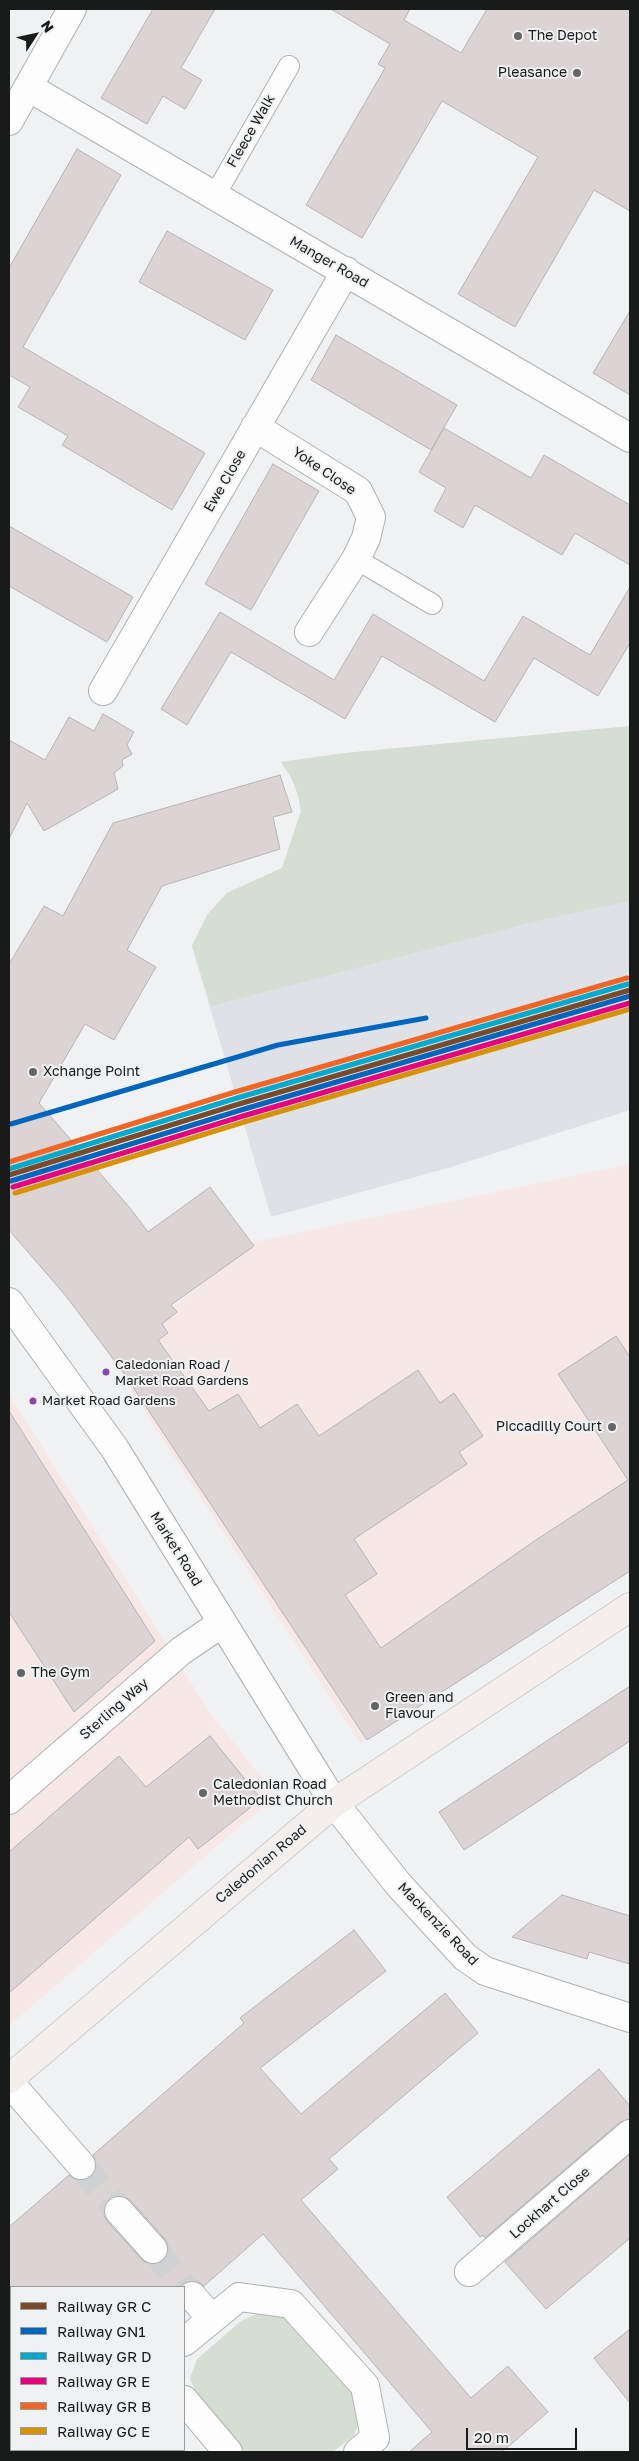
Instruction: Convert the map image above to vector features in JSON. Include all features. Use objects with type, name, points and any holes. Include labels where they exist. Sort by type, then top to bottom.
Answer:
[{"type":"main road","name":"Caledonian Road","points":[[9,2080],[334,1803],[630,1607]]},
{"type":"street","points":[[9,121],[72,9]]},
{"type":"street","name":"Manger Road","points":[[28,87],[630,438]]},
{"type":"street","name":"Ewe Close","points":[[104,691],[346,271]]},
{"type":"street","name":"Yoke Close","points":[[255,427],[358,491],[371,517],[366,538],[356,559],[310,632]]},
{"type":"street","name":"Market Road","points":[[9,1302],[115,1449],[334,1803]]},
{"type":"street","name":"Sterling Way","points":[[9,1800],[181,1651],[222,1623]]},
{"type":"street","name":"Mackenzie Road","points":[[334,1803],[384,1867],[443,1934],[465,1957],[485,1972],[630,2018]]},
{"type":"street","points":[[9,2080],[80,2165]]},
{"type":"street","name":"Lockhart Close","points":[[469,2272],[630,2134]]},
{"type":"street","points":[[119,2211],[153,2249]]},
{"type":"street","points":[[192,2296],[211,2318]]},
{"type":"street","points":[[185,2341],[239,2296],[290,2304],[365,2386],[375,2438],[358,2452]]},
{"type":"street","points":[[185,2401],[228,2452]]},
{"type":"lane","name":"Fleece Walk","points":[[214,197],[289,66]]},
{"type":"lane","points":[[356,559],[432,604]]},
{"type":"shaded area","points":[[630,726],[630,1110],[448,1168],[271,1217],[192,946],[207,915],[227,893],[282,868],[301,811],[292,779],[281,762],[345,753]]},
{"type":"shaded area","points":[[630,726],[630,901],[541,920],[211,1006],[192,946],[207,915],[227,893],[282,868],[301,811],[292,779],[281,762],[345,753]]},
{"type":"shaded area","points":[[630,1164],[630,1566],[360,1743],[110,1358],[254,1242]]},
{"type":"shaded area","points":[[9,1394],[212,1716],[276,1795],[9,2026]]},
{"type":"shaded area","points":[[262,2312],[278,2313],[296,2323],[357,2393],[360,2421],[354,2435],[333,2452],[242,2452],[199,2402],[190,2378],[197,2359],[241,2321]]},
{"type":"building","points":[[153,9],[215,9],[181,68],[202,80],[185,109],[163,96],[147,124],[101,98]]},
{"type":"building","points":[[331,9],[410,9],[404,20],[461,53],[487,9],[630,9],[630,211],[594,190],[515,327],[458,294],[538,157],[442,101],[362,238],[306,205],[385,68],[378,64],[390,44]]},
{"type":"building","points":[[77,149],[121,175],[23,347],[205,453],[172,510],[62,445],[68,436],[18,407],[30,387],[9,375],[9,268]]},
{"type":"building","points":[[167,231],[273,290],[245,340],[139,282]]},
{"type":"building","points":[[630,311],[630,395],[593,373]]},
{"type":"building","points":[[336,335],[457,405],[431,450],[311,380]]},
{"type":"building","points":[[444,428],[531,478],[544,455],[630,505],[630,565],[575,533],[562,555],[475,505],[463,528],[434,511],[446,488],[419,472]]},
{"type":"building","points":[[273,464],[319,491],[251,610],[205,584]]},
{"type":"building","points":[[9,526],[133,597],[107,642],[9,586]]},
{"type":"building","points":[[630,587],[630,643],[598,696],[534,658],[495,722],[382,656],[345,719],[231,652],[187,725],[161,709],[220,612],[334,680],[373,614],[484,681],[523,616],[590,655]]},
{"type":"building","points":[[103,714],[134,732],[127,745],[132,754],[122,760],[123,766],[114,773],[118,789],[44,831],[27,803],[9,839],[9,740],[45,760],[69,717],[94,731]]},
{"type":"building","points":[[280,775],[292,812],[273,817],[280,849],[162,886],[127,950],[156,967],[114,1040],[85,1024],[39,1103],[130,1208],[148,1232],[210,1187],[254,1246],[171,1305],[177,1312],[162,1324],[168,1333],[158,1340],[209,1411],[238,1394],[260,1428],[297,1404],[319,1436],[418,1370],[440,1403],[454,1393],[483,1436],[459,1452],[467,1464],[354,1539],[377,1574],[345,1595],[381,1648],[536,1540],[628,1480],[558,1374],[616,1336],[630,1357],[630,1571],[367,1740],[123,1372],[66,1296],[9,1230],[9,964],[44,906],[63,916],[113,823]]},
{"type":"building","points":[[9,1411],[155,1641],[74,1712],[9,1612]]},
{"type":"building","points":[[630,1686],[630,1741],[464,1850],[439,1812]]},
{"type":"building","points":[[210,1736],[261,1799],[198,1849],[189,1837],[9,1993],[9,1852],[119,1756],[146,1787]]},
{"type":"building","points":[[562,1895],[630,1916],[630,1964],[589,1952],[587,1959],[512,1937]]},
{"type":"building","points":[[354,1930],[386,1971],[260,2068],[301,2114],[445,1993],[478,2033],[329,2159],[338,2169],[301,2200],[471,2398],[508,2366],[548,2412],[502,2452],[409,2452],[432,2432],[263,2234],[204,2286],[198,2281],[190,2281],[182,2286],[9,2287],[9,2227],[69,2175],[76,2180],[91,2177],[96,2170],[96,2162],[93,2155],[244,2023],[240,2018]],"holes":[[[115,2196],[123,2196],[130,2200],[165,2239],[168,2245],[168,2253],[163,2261],[157,2264],[149,2264],[142,2260],[107,2221],[104,2215],[104,2207],[108,2200]]]},
{"type":"building","points":[[599,2069],[630,2106],[630,2119],[620,2122],[485,2238],[483,2235],[480,2237],[447,2197]]},
{"type":"building","points":[[630,2154],[630,2238],[546,2309],[505,2262]]},
{"type":"building","points":[[630,2329],[630,2403],[594,2358]]},
{"type":"tunnel","points":[[81,2165],[119,2211]]},
{"type":"tunnel","points":[[153,2249],[184,2286]]},
{"type":"tunnel","points":[[185,2288],[192,2296]]},
{"type":"transit line","points":[[9,1162],[235,1092],[627,978]]},
{"type":"transit line","points":[[9,1169],[237,1098],[628,984]]},
{"type":"transit line","points":[[9,1175],[239,1104],[630,990]]},
{"type":"transit line","points":[[13,1187],[243,1116],[630,1003]]},
{"type":"transit line","points":[[15,1193],[244,1122],[630,1009]]},
{"type":"rail line","name":"GN1","points":[[11,1181],[241,1110],[630,996]]},
{"type":"rail line","name":"GN1","points":[[11,1124],[278,1045],[426,1018]]},
{"type":"place","name":"The Depot","points":[[518,36]]},
{"type":"place","name":"Pleasance","points":[[577,73]]},
{"type":"place","name":"Xchange Point","points":[[33,1072]]},
{"type":"place","name":"Caledonian Road / Market Road Gardens","points":[[106,1372]]},
{"type":"place","name":"Market Road Gardens","points":[[33,1401]]},
{"type":"place","name":"Piccadilly Court","points":[[612,1427]]},
{"type":"place","name":"The Gym","points":[[21,1673]]},
{"type":"place","name":"Green and Flavour","points":[[375,1706]]},
{"type":"place","name":"Caledonian Road Methodist Church","points":[[203,1793]]}]
